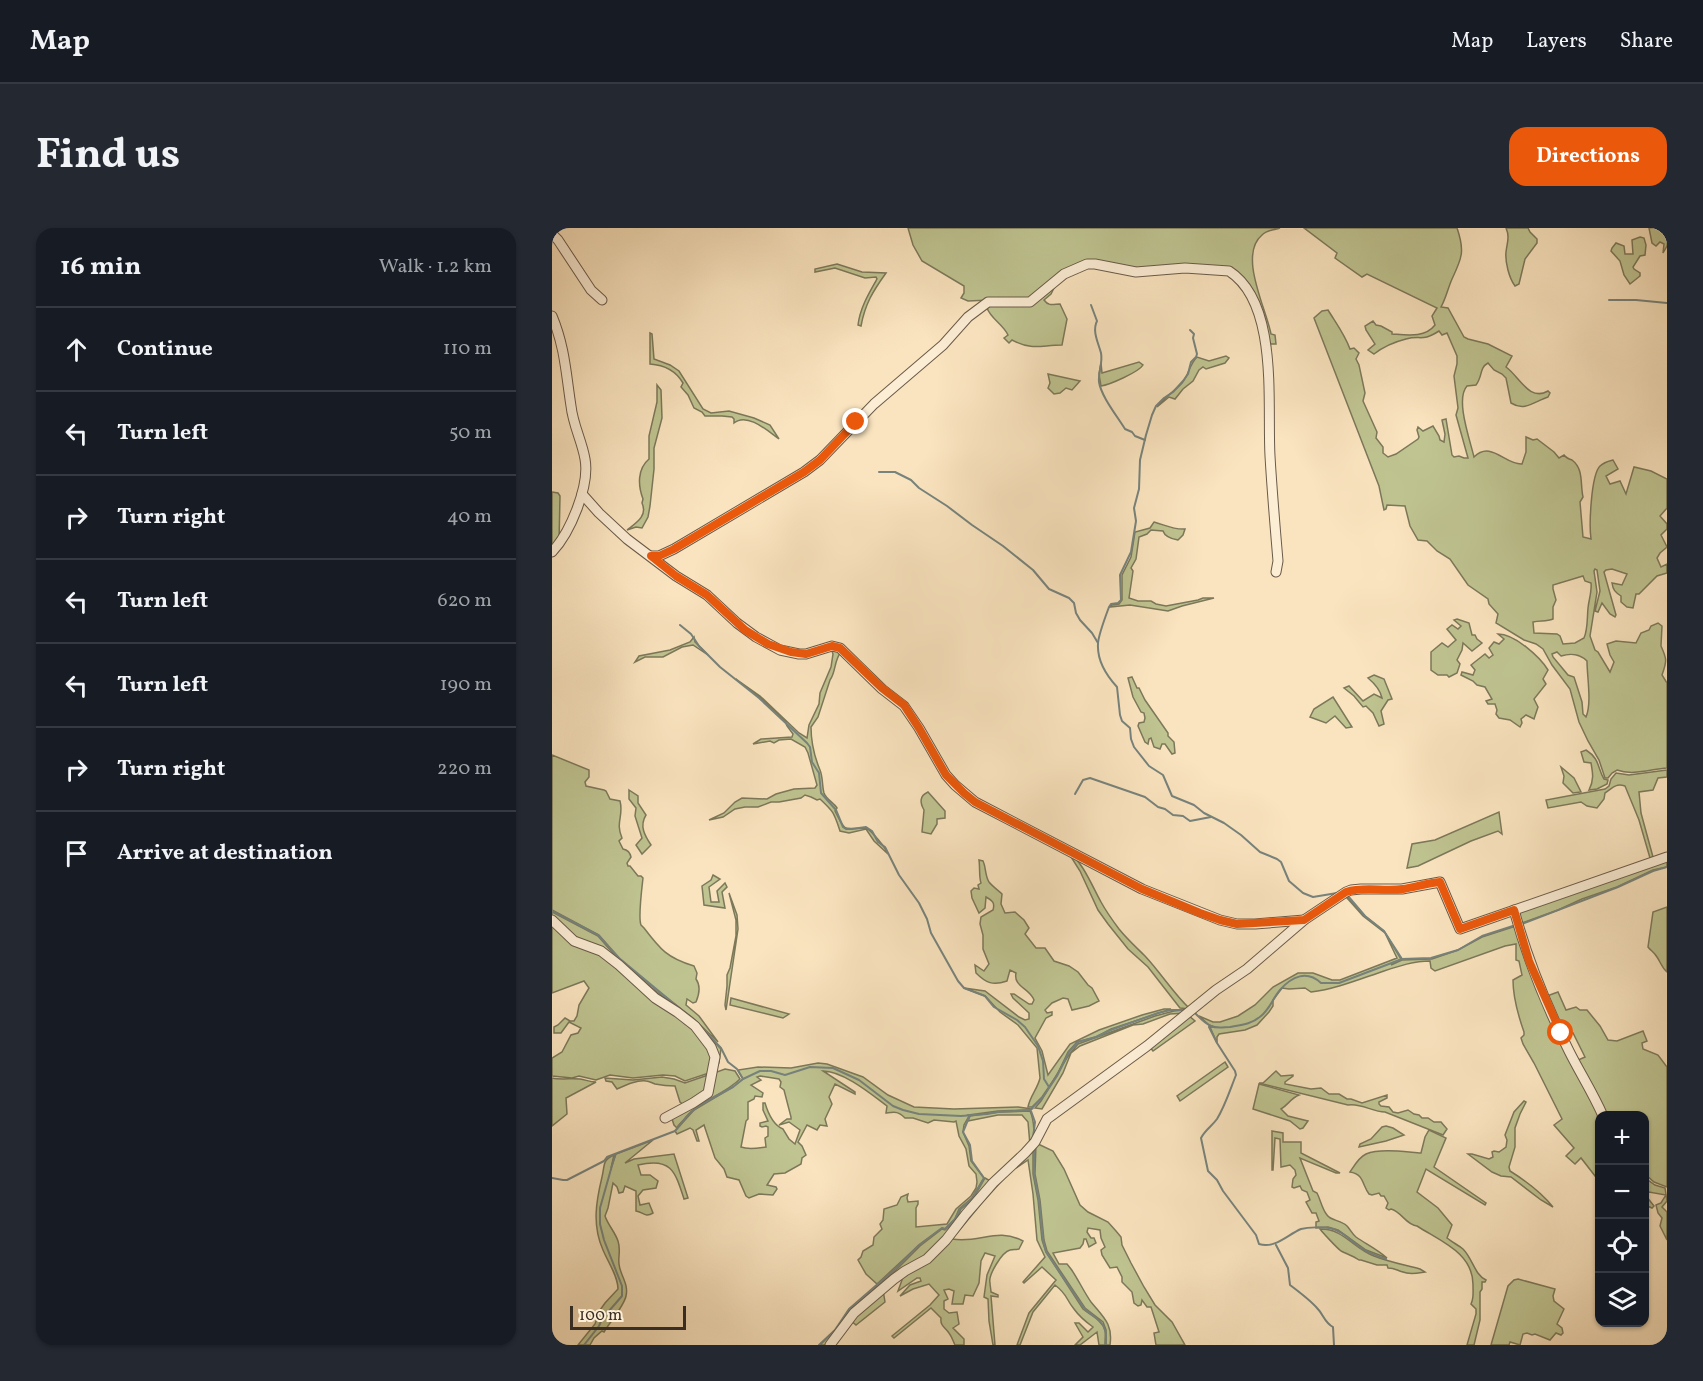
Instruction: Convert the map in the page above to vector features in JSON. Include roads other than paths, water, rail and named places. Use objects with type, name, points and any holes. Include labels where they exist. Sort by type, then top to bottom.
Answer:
[{"type":"street","points":[[552,234],[565,249],[591,290],[602,300]]},
{"type":"street","points":[[651,556],[659,556],[674,549],[804,472],[820,460],[874,404],[943,345],[968,317],[984,304],[988,302],[1030,302],[1064,274],[1087,264],[1095,264],[1136,272],[1185,268],[1229,271],[1235,274],[1251,296],[1261,321],[1267,350],[1270,456],[1278,561],[1276,572]]},
{"type":"street","points":[[552,316],[565,358],[572,416],[585,457],[586,475],[582,494],[567,530],[560,544],[552,552]]},
{"type":"street","points":[[582,494],[615,529],[676,576],[707,595],[745,630],[768,644],[791,652],[806,654],[832,646],[840,648],[882,688],[904,705],[946,775],[975,802],[1142,889],[1200,913],[1237,924],[1304,920]]},
{"type":"street","points":[[830,1345],[854,1313],[900,1275],[927,1259],[946,1240],[993,1183],[1035,1142],[1047,1119],[1147,1046],[1216,990],[1247,969],[1304,920],[1346,892],[1361,889],[1402,889],[1440,882],[1460,929],[1667,857]]},
{"type":"street","points":[[1514,910],[1529,961],[1544,997],[1600,1111]]},
{"type":"street","points":[[552,920],[574,941],[601,951],[655,998],[687,1018],[711,1047],[715,1057],[708,1093],[665,1118]]},
{"type":"waterway","points":[[1609,300],[1667,303]]},
{"type":"waterway","points":[[1091,305],[1097,321],[1095,333],[1101,353],[1100,388],[1125,429],[1145,440]]},
{"type":"waterway","points":[[1190,330],[1194,334],[1196,357],[1191,362],[1188,374],[1183,381],[1156,406],[1146,435],[1140,460],[1139,489],[1134,508],[1136,521],[1131,552],[1120,575],[1121,600],[1109,607],[1098,641],[1099,656],[1106,673],[1117,687],[1120,715],[1122,721],[1130,728],[1134,747],[1149,766],[1163,775],[1172,796],[1194,805],[1241,835],[1260,852],[1277,859],[1281,862],[1289,881],[1303,893],[1313,897],[1337,893]]},
{"type":"waterway","points":[[879,472],[895,472],[911,480],[919,488],[1003,546],[1033,570],[1049,589],[1069,598],[1074,603],[1080,620],[1098,643]]},
{"type":"waterway","points":[[680,625],[720,667],[759,698],[807,743],[810,747],[812,762],[819,773],[821,793],[836,810],[843,827],[846,829],[866,827],[885,847],[899,875],[919,903],[931,933],[958,981],[964,988],[985,996],[994,1007],[1025,1027],[1038,1046],[1043,1061],[1044,1079],[1049,1087]]},
{"type":"waterway","points":[[1075,794],[1083,780],[1090,778],[1145,797],[1158,807],[1190,821],[1211,817]]},
{"type":"waterway","points":[[1522,924],[1667,867]]},
{"type":"waterway","points":[[1348,896],[1365,916],[1384,931],[1402,959]]},
{"type":"waterway","points":[[552,911],[598,935],[619,958],[696,1022]]},
{"type":"waterway","points":[[1193,1011],[1213,1027],[1246,1024],[1258,1019],[1280,990],[1300,976],[1310,977],[1321,983],[1339,983],[1402,959],[1431,958],[1458,950],[1482,936],[1516,925]]},
{"type":"waterway","points":[[552,1178],[567,1180],[604,1161],[607,1157],[675,1131],[700,1105],[760,1071],[785,1075],[810,1067],[833,1068],[859,1080],[893,1106],[919,1114],[961,1116],[1030,1110],[1043,1097],[1069,1052],[1078,1042],[1158,1013],[1187,1010]]},
{"type":"waterway","points":[[1209,1027],[1236,1075],[1220,1114],[1201,1138],[1208,1171],[1256,1235],[1259,1244],[1276,1243],[1301,1229],[1329,1228],[1342,1233],[1364,1250],[1386,1259]]},
{"type":"waterway","points":[[704,1030],[721,1048],[728,1062],[737,1069],[743,1079]]},
{"type":"waterway","points":[[1031,1111],[1035,1122],[1033,1138]]},
{"type":"waterway","points":[[819,1345],[835,1330],[849,1309],[919,1245],[942,1228],[945,1229],[955,1219],[960,1209],[972,1199],[984,1178],[972,1161],[970,1145],[963,1132],[970,1115]]},
{"type":"waterway","points":[[1034,1148],[1034,1174],[1046,1252],[1084,1308],[1104,1326],[1106,1345]]},
{"type":"waterway","points":[[584,1345],[622,1296],[622,1286],[600,1224],[600,1208],[615,1155]]},
{"type":"waterway","points":[[1276,1245],[1288,1268],[1290,1285],[1314,1305],[1333,1327],[1334,1345]]}]
